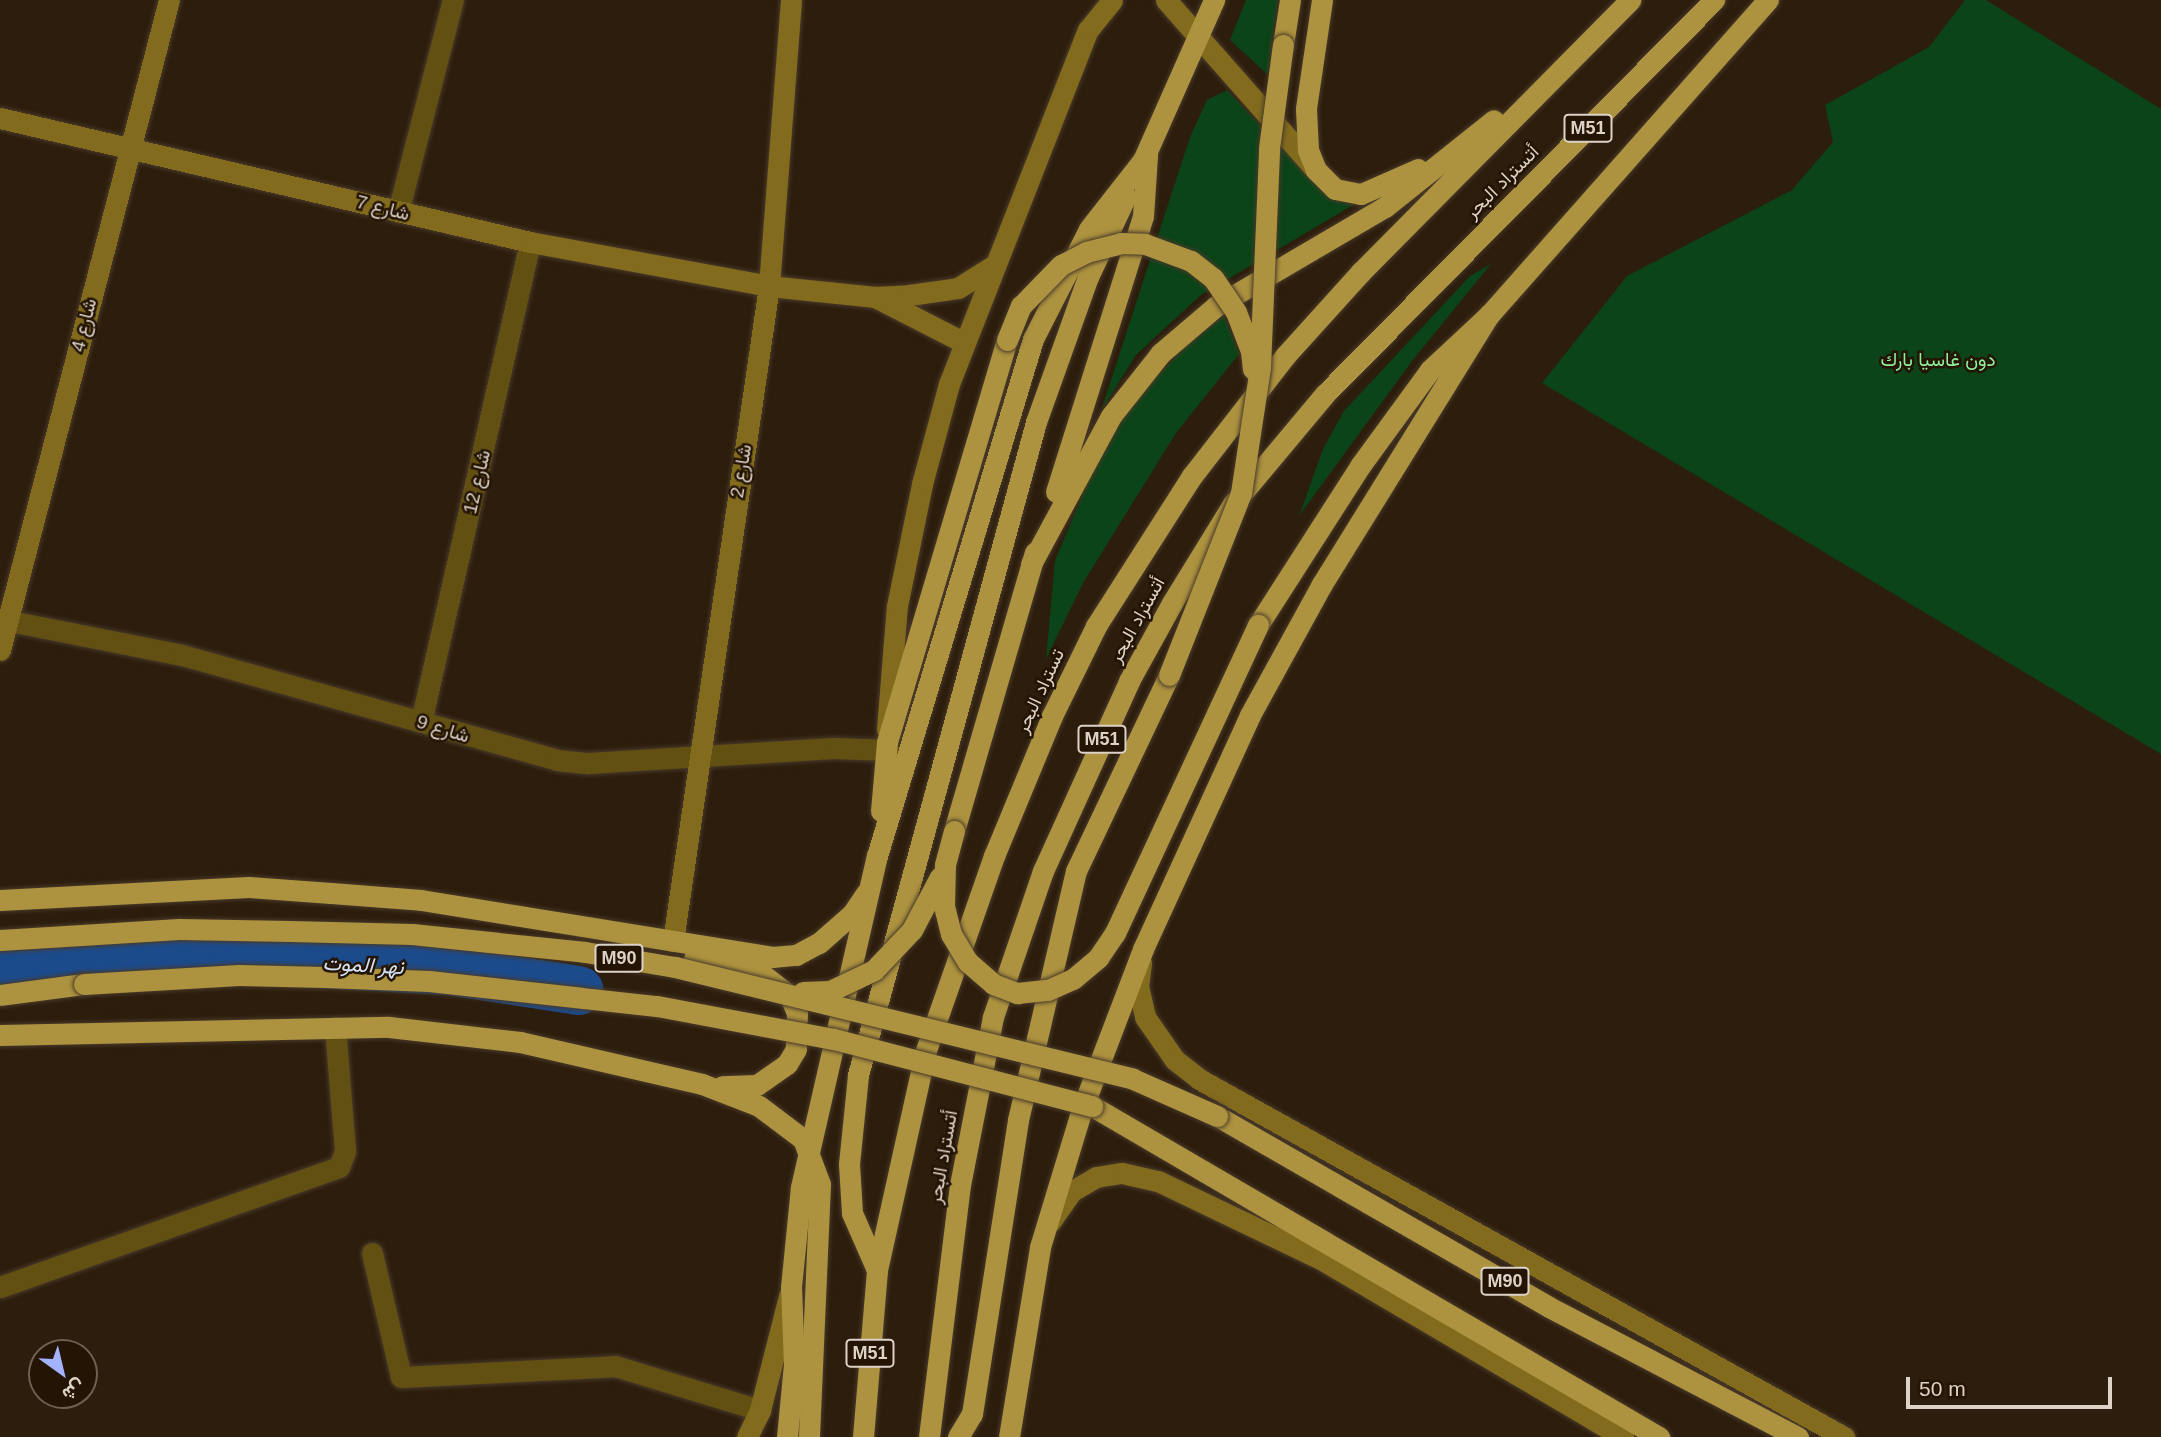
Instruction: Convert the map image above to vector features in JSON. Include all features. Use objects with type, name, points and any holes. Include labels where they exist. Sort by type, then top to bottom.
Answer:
[{"type":"highway","points":[[877,1270],[852,1213],[849,1164],[853,1105],[875,1003],[1036,422],[1088,278],[1201,36],[1214,0]]},
{"type":"highway","points":[[958,1437],[972,1414],[1018,1120],[1053,958],[1076,871],[1170,675],[1230,527],[1241,493],[1262,343],[1269,148],[1290,0]]},
{"type":"highway","points":[[1322,0],[1306,109],[1308,150],[1316,170],[1335,189],[1360,194],[1466,143]]},
{"type":"highway","name":"أتستراد البحر","points":[[1412,220],[1630,0]]},
{"type":"highway","name":"أتستراد البحر","points":[[929,1437],[960,1185],[993,1017],[1043,871],[1129,681],[1172,603],[1233,504],[1325,394],[1714,0]]},
{"type":"highway","points":[[945,865],[944,906],[951,934],[968,962],[993,984],[1032,993],[1062,985],[1087,969],[1115,933],[1258,625],[1360,466],[1430,370],[1489,315],[1768,0]]},
{"type":"highway","points":[[1031,564],[1111,416],[1161,353],[1216,306],[1385,207],[1466,143],[1608,23]]},
{"type":"highway","points":[[781,993],[830,991],[874,970],[912,930],[945,865],[1031,564],[1106,343],[1143,216],[1147,155]]},
{"type":"highway","points":[[787,1437],[794,1364],[791,1287],[808,1147],[877,856],[1033,339],[1089,229],[1147,155]]},
{"type":"highway","name":"تستراد البحر","points":[[877,1270],[908,1122],[945,988],[1005,830],[1077,662],[1154,531],[1238,415],[1293,346],[1412,220]]},
{"type":"highway","points":[[877,856],[887,746],[1007,340],[1021,306],[1061,265],[1086,252],[1121,243],[1145,244],[1191,261],[1229,297],[1251,351],[1255,396]]},
{"type":"highway","points":[[1009,1437],[1040,1247],[1066,1153],[1143,949],[1250,715],[1322,584],[1489,315]]},
{"type":"highway","points":[[0,900],[249,887],[421,900],[673,941],[735,954],[796,955],[842,924],[871,885]]},
{"type":"highway","points":[[583,928],[762,974],[790,996],[800,1031],[787,1065],[757,1085],[702,1084]]},
{"type":"highway","name":"M90","points":[[0,940],[178,929],[412,934],[585,953],[675,967],[1133,1079],[1180,1098],[1549,1307],[1798,1437]]},
{"type":"highway","name":"M90","points":[[0,995],[84,984],[239,975],[429,981],[657,1006],[834,1039],[1092,1106],[1659,1437]]},
{"type":"highway","points":[[0,1035],[33,1031],[389,1027],[520,1042],[702,1084],[769,1112],[808,1147],[818,1171],[821,1205],[809,1437]]},
{"type":"highway","name":"M51","points":[[863,1437],[877,1270]]},
{"type":"street","name":"شارع 4","points":[[0,650],[4,620],[169,0]]},
{"type":"street","points":[[398,212],[453,0]]},
{"type":"street","name":"شارع 2","points":[[673,941],[703,757],[769,286],[791,0]]},
{"type":"street","points":[[887,746],[897,606],[922,484],[963,342],[1088,30],[1112,0]]},
{"type":"street","points":[[1166,0],[1201,36],[1316,170]]},
{"type":"street","name":"شارع 7","points":[[0,118],[129,145],[530,242],[769,286],[874,298]]},
{"type":"street","name":"شارع 12","points":[[421,722],[530,242]]},
{"type":"street","points":[[874,298],[958,288],[993,266]]},
{"type":"street","points":[[874,298],[963,342]]},
{"type":"street","name":"شارع 9","points":[[4,620],[181,655],[557,760],[588,764],[887,746]]},
{"type":"street","points":[[1143,949],[1138,986],[1145,1017],[1189,1072],[1844,1437]]},
{"type":"street","points":[[0,1287],[339,1167],[345,1151],[335,1027]]},
{"type":"street","points":[[0,1047],[33,1031]]},
{"type":"street","points":[[1040,1247],[1053,1214],[1084,1184],[1108,1174],[1158,1181],[1319,1258],[1623,1437]]},
{"type":"street","points":[[372,1253],[401,1377],[615,1366],[760,1409]]},
{"type":"street","points":[[747,1437],[760,1409],[791,1287]]},
{"type":"green space","points":[[1246,0],[1278,0],[1268,75],[1230,40]]},
{"type":"green space","name":"دون غاسيا بارك","points":[[1965,0],[1986,0],[2161,109],[2161,754],[1542,383],[1627,276],[1792,190],[1833,142],[1825,105],[1929,47]]},
{"type":"green space","points":[[1227,90],[1328,197],[1353,205],[1201,295],[1136,355],[1101,411],[1190,137],[1207,100]]},
{"type":"green space","points":[[1491,264],[1412,361],[1299,516],[1323,449],[1344,411],[1470,276]]},
{"type":"green space","points":[[1224,315],[1239,354],[1176,433],[1083,583],[1046,659],[1055,560],[1103,447],[1145,389],[1188,344]]},
{"type":"waterway","name":"نهر الموت","points":[[0,969],[238,959],[448,970],[578,990]]}]
